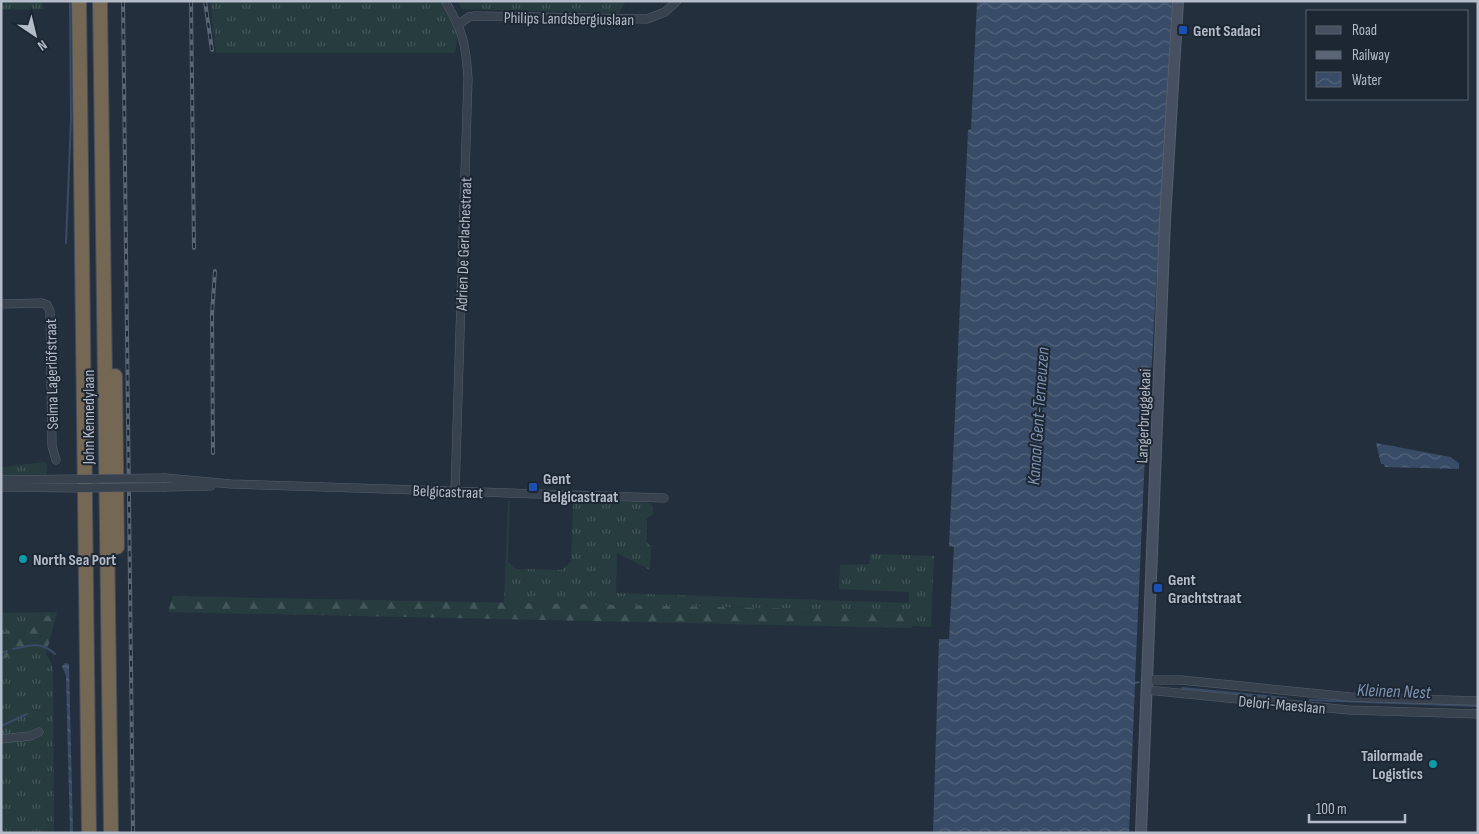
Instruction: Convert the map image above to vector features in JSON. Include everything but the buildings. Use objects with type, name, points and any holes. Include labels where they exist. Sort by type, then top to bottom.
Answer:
[{"type":"highway","name":"John Kennedylaan","points":[[80,1],[89,833]]},
{"type":"highway","name":"John Kennedylaan","points":[[85,1],[96,833]]},
{"type":"highway","name":"John Kennedylaan","points":[[100,1],[111,833]]},
{"type":"highway","points":[[80,102],[75,277],[82,833]]},
{"type":"highway","points":[[102,164],[112,278],[117,483],[118,678],[111,833]]},
{"type":"highway","points":[[80,680],[89,749]]},
{"type":"main road","name":"Langerbruggekaai","points":[[1141,833],[1165,220],[1178,1]]},
{"type":"street","name":"Adrien De Gerlachestraat","points":[[446,1],[459,24],[467,47],[468,79],[454,491]]},
{"type":"street","name":"Philips Landsbergiuslaan","points":[[459,24],[469,17],[475,16],[647,19],[665,12],[677,1]]},
{"type":"street","name":"Selma Lagerlöfstraat","points":[[1,304],[42,303],[47,305],[50,311],[52,446],[56,460]]},
{"type":"street","name":"Belgicastraat","points":[[117,483],[165,478],[231,484],[664,498]]},
{"type":"street","points":[[1,480],[47,479],[78,487]]},
{"type":"street","name":"Belgicastraat","points":[[117,483],[165,487],[231,484]]},
{"type":"street","points":[[1,487],[78,487],[117,483]]},
{"type":"street","name":"Delori-Maeslaan","points":[[1147,685],[1181,680],[1351,697],[1478,701]]},
{"type":"street","name":"Delori-Maeslaan","points":[[1147,685],[1350,710],[1478,714]]},
{"type":"street","points":[[1,739],[30,736],[39,732]]},
{"type":"green space","points":[[1,1],[42,1],[43,9],[1,10]]},
{"type":"green space","points":[[210,1],[439,1],[458,31],[455,53],[216,53]]},
{"type":"green space","points":[[458,1],[626,1],[619,13],[462,9]]},
{"type":"green space","points":[[46,462],[47,475],[1,477],[1,467]]},
{"type":"green space","points":[[577,499],[649,503],[653,506],[653,514],[647,518],[647,543],[651,546],[650,570],[617,553],[616,593],[909,603],[909,592],[839,589],[840,565],[869,564],[870,554],[934,556],[931,627],[912,626],[912,611],[504,603],[508,501],[510,501],[508,562],[516,569],[562,570],[571,562],[573,502]]},
{"type":"green space","points":[[173,596],[913,611],[912,628],[168,612]]},
{"type":"green space","points":[[57,612],[1,633],[1,613]]},
{"type":"green space","points":[[57,612],[46,654],[35,648],[1,659],[1,633]]},
{"type":"green space","points":[[35,648],[48,657],[53,672],[54,833],[1,833],[1,659]]},
{"type":"water","name":"Kanaal Gent-Terneuzen","points":[[977,1],[1172,1],[1150,395],[1153,397],[1149,402],[1148,453],[1145,454],[1135,681],[1141,682],[1135,684],[1129,833],[933,833],[939,639],[949,639],[954,547],[949,546],[968,130],[971,129]]},
{"type":"water","points":[[1376,443],[1450,457],[1459,463],[1459,469],[1385,467],[1384,464],[1381,464]]},
{"type":"water","points":[[65,663],[69,664],[73,833],[70,833],[66,676],[62,666]]},
{"type":"waterway","points":[[66,243],[71,119],[70,1]]},
{"type":"waterway","points":[[13,649],[35,645],[45,647],[55,654]]},
{"type":"waterway","points":[[1,653],[7,651]]},
{"type":"waterway","name":"Kleinen Nest","points":[[1182,688],[1286,698]]},
{"type":"waterway","name":"Kleinen Nest","points":[[1310,700],[1478,706]]},
{"type":"waterway","points":[[1,726],[27,714]]},
{"type":"railway","points":[[123,1],[133,833]]},
{"type":"railway","points":[[191,1],[194,248]]},
{"type":"railway","points":[[205,1],[212,50]]},
{"type":"railway","points":[[213,453],[212,314],[215,271]]},
{"type":"place","name":"Gent Sadaci","points":[[1183,30]]},
{"type":"place","name":"Gent Belgicastraat","points":[[533,487]]},
{"type":"place","name":"North Sea Port","points":[[23,559]]},
{"type":"place","name":"Gent Grachtstraat","points":[[1158,588]]},
{"type":"place","name":"Tailormade Logistics","points":[[1433,764]]}]
